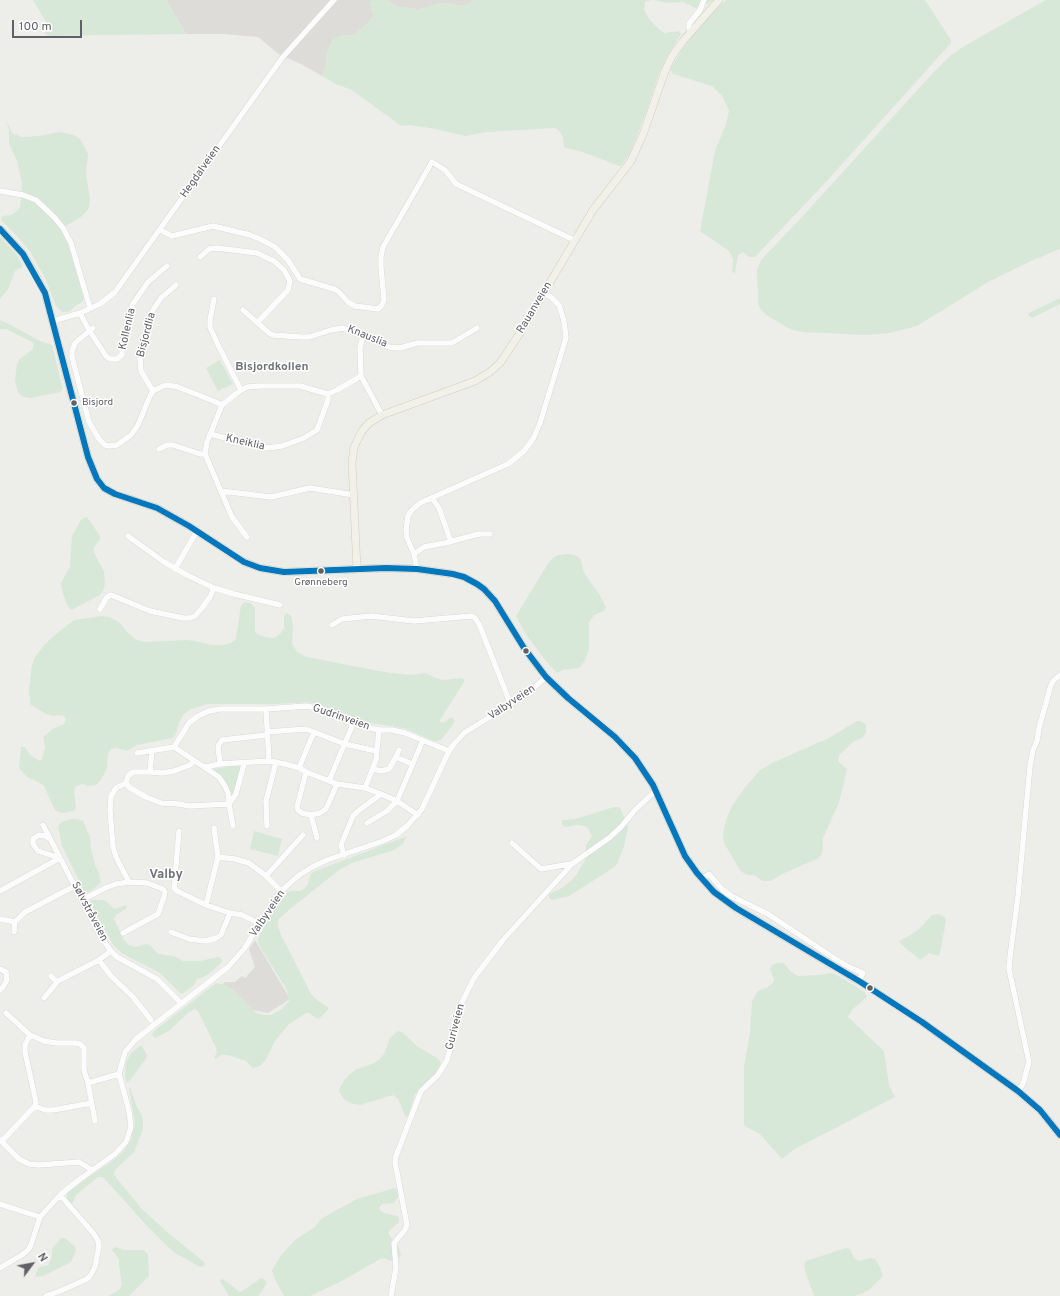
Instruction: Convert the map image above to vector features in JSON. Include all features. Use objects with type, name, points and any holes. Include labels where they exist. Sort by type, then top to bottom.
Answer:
[{"type":"main road","name":"Rauanveien","points":[[357,569],[352,463],[355,443],[365,427],[382,415],[475,381],[490,372],[500,363],[598,202],[631,161],[647,125],[669,62],[676,50],[719,0]]},
{"type":"main road","points":[[0,229],[23,254],[45,293],[89,462],[97,479],[104,488],[115,494],[157,508],[197,531],[244,562],[267,570],[292,572],[357,569],[417,569],[439,571],[459,576],[469,579],[484,589],[495,601],[524,648],[546,677],[626,748],[643,768],[656,792],[679,844],[693,868],[714,892],[736,908],[859,981],[910,1014],[1018,1091],[1040,1110],[1060,1135]]},
{"type":"street","name":"Hegdalveien","points":[[53,321],[80,313],[100,304],[115,292],[282,58],[334,0]]},
{"type":"street","points":[[692,31],[688,28],[688,24],[700,10],[704,0]]},
{"type":"street","points":[[160,230],[172,236],[213,226],[250,235],[275,247],[288,260],[300,279],[334,289],[339,292],[348,302],[355,306],[370,309],[378,308],[382,305],[384,300],[381,267],[383,247],[432,162],[445,170],[456,184],[574,240]]},
{"type":"street","points":[[0,191],[23,195],[36,200],[54,216],[63,228],[71,243],[90,308]]},
{"type":"street","points":[[200,257],[209,249],[217,248],[257,253],[274,261],[284,270],[290,281],[288,290],[257,323]]},
{"type":"street","name":"Kollenlia","points":[[91,329],[108,358],[114,360],[120,358],[133,304],[148,282],[167,266]]},
{"type":"street","name":"Bisjordlia","points":[[153,391],[141,371],[140,354],[153,310],[161,298],[176,285]]},
{"type":"street","points":[[417,569],[414,554],[407,538],[406,530],[408,516],[415,506],[508,464],[524,451],[533,439],[540,423],[566,338],[564,321],[559,305],[552,297],[544,293]]},
{"type":"street","points":[[214,299],[210,327],[241,390]]},
{"type":"street","name":"Knauslia","points":[[242,310],[269,333],[280,336],[308,337],[343,328],[389,347],[400,348],[417,343],[452,343],[477,328]]},
{"type":"street","points":[[80,313],[91,329],[77,340],[72,347],[72,356],[89,422],[95,434],[105,445],[114,446],[132,435],[153,391],[163,386],[173,385],[222,406]]},
{"type":"street","points":[[363,336],[360,348],[361,376],[382,415]]},
{"type":"street","points":[[328,394],[361,376]]},
{"type":"street","name":"Kneiklia","points":[[253,386],[300,386],[328,394],[328,400],[317,430],[304,438],[282,446],[267,448],[210,434],[222,406],[241,390],[253,386]]},
{"type":"street","points":[[210,434],[205,454],[232,517],[247,537]]},
{"type":"street","points":[[159,449],[167,445],[173,445],[200,454],[205,454]]},
{"type":"street","points":[[221,491],[271,497],[310,488],[354,495]]},
{"type":"street","points":[[432,498],[440,508],[451,542]]},
{"type":"street","points":[[176,569],[197,531]]},
{"type":"street","points":[[414,554],[424,548],[478,534],[490,534]]},
{"type":"street","points":[[128,536],[152,555],[214,588],[280,605]]},
{"type":"street","points":[[100,609],[107,597],[111,595],[150,611],[183,618],[190,618],[195,616],[202,609],[214,588]]},
{"type":"street","points":[[332,625],[338,620],[342,619],[371,616],[414,621],[472,616],[479,624],[511,705]]},
{"type":"street","points":[[1018,1091],[1023,1084],[1029,1062],[1010,969],[1010,957],[1018,896],[1030,766],[1051,685],[1053,681],[1060,676]]},
{"type":"street","name":"Valbyveien","points":[[40,1217],[68,1187],[115,1154],[126,1142],[131,1127],[129,1111],[119,1074],[124,1052],[136,1039],[181,1003],[219,976],[228,967],[244,949],[281,892],[298,876],[327,860],[390,838],[407,826],[418,815],[449,751],[464,733],[511,705],[527,694],[546,677]]},
{"type":"street","name":"Gudrinveien","points":[[174,747],[189,723],[203,714],[220,709],[266,709],[306,706],[317,708],[353,724],[379,730],[392,730],[405,733],[449,751]]},
{"type":"street","points":[[266,709],[268,761]]},
{"type":"street","points":[[329,781],[353,724]]},
{"type":"street","points":[[220,764],[218,746],[222,740],[267,733],[306,730],[345,744],[376,751]]},
{"type":"street","points":[[365,788],[376,760],[379,730]]},
{"type":"street","points":[[299,768],[314,732]]},
{"type":"street","points":[[367,823],[388,811],[397,801],[423,740]]},
{"type":"street","points":[[137,753],[174,747],[194,762],[205,767],[219,777],[228,793],[233,826]]},
{"type":"street","points":[[150,772],[152,750]]},
{"type":"street","points":[[373,768],[381,771],[389,769],[399,750]]},
{"type":"street","points":[[396,757],[412,764]]},
{"type":"street","points":[[205,767],[220,764],[244,764],[268,761],[276,762],[299,768],[337,784],[365,788],[397,801],[418,815]]},
{"type":"street","points":[[129,882],[116,857],[113,847],[110,810],[111,796],[116,788],[126,783],[128,776],[133,772],[162,773],[174,771],[194,762]]},
{"type":"street","points":[[267,826],[266,801],[276,762]]},
{"type":"street","points":[[230,804],[236,794],[244,764]]},
{"type":"street","points":[[306,772],[297,806],[298,810],[302,813],[311,815],[326,809],[337,784]]},
{"type":"street","points":[[126,783],[130,788],[161,803],[174,803],[189,806],[230,804]]},
{"type":"street","name":"Guriveien","points":[[391,1296],[396,1268],[394,1243],[405,1230],[407,1225],[395,1162],[396,1156],[417,1098],[421,1091],[438,1075],[447,1060],[462,1002],[474,978],[508,935],[572,864],[609,838],[621,827],[635,810],[656,792]]},
{"type":"street","points":[[344,855],[341,845],[353,816],[381,794]]},
{"type":"street","points":[[311,815],[316,838]]},
{"type":"street","name":"Sølvstråveien","points":[[43,825],[110,952],[157,979],[181,1003]]},
{"type":"street","points":[[206,905],[218,857],[214,828]]},
{"type":"street","points":[[179,831],[174,888],[177,891],[206,905],[230,913],[242,915],[260,924]]},
{"type":"street","points":[[266,876],[303,835]]},
{"type":"street","points":[[50,839],[45,836],[36,836],[33,839],[34,847],[38,851],[60,858]]},
{"type":"street","points":[[512,843],[541,869],[572,864]]},
{"type":"street","points":[[218,857],[235,859],[249,863],[266,876],[281,892]]},
{"type":"street","points":[[0,890],[60,858]]},
{"type":"street","points":[[702,879],[709,874],[722,889],[731,896],[768,914],[834,958],[863,973],[859,981]]},
{"type":"street","points":[[82,900],[105,888],[116,884],[129,882],[147,883],[158,887],[165,892],[158,914],[123,933]]},
{"type":"street","points":[[14,932],[15,922],[25,912],[75,886]]},
{"type":"street","points":[[171,932],[189,939],[206,941],[216,938],[221,934],[230,913]]},
{"type":"street","points":[[0,919],[15,922]]},
{"type":"street","points":[[44,998],[57,982],[99,960],[110,952]]},
{"type":"street","points":[[99,960],[111,976],[133,998],[151,1020]]},
{"type":"street","points":[[0,969],[6,972],[7,980],[0,990]]},
{"type":"street","points":[[51,976],[57,982]]},
{"type":"street","points":[[6,1013],[30,1035],[44,1041],[80,1044],[84,1048],[84,1070],[88,1082],[95,1121]]},
{"type":"street","points":[[30,1035],[25,1045],[25,1052],[36,1102],[35,1106],[1,1140],[19,1159],[29,1164],[39,1165],[79,1162],[92,1170]]},
{"type":"street","points":[[88,1082],[119,1074]]},
{"type":"street","points":[[35,1106],[45,1110],[53,1110],[92,1103]]},
{"type":"street","points":[[46,1296],[67,1288],[90,1276],[95,1267],[99,1246],[94,1234],[60,1195]]},
{"type":"street","points":[[0,1204],[40,1217],[29,1249],[0,1268]]},
{"type":"shaded area","points":[[166,0],[373,0],[370,3],[374,14],[371,20],[355,35],[339,36],[327,52],[326,66],[322,76],[301,64],[280,55],[258,37],[223,34],[186,34]]},
{"type":"shaded area","points":[[387,0],[472,0],[471,3],[465,5],[448,3],[438,4],[418,10],[406,7],[397,7]]},
{"type":"shaded area","points":[[255,940],[290,999],[268,1013],[240,1007],[221,986],[225,982],[235,982],[242,976],[245,978],[255,967],[249,949]]},
{"type":"green space","points":[[33,0],[166,0],[186,34],[51,36],[45,34],[47,25]]},
{"type":"green space","points":[[373,0],[387,0],[397,7],[406,7],[418,10],[438,4],[448,3],[465,5],[471,3],[472,0],[651,0],[645,2],[644,10],[650,20],[665,33],[679,31],[681,34],[665,60],[658,76],[646,113],[630,153],[622,165],[619,166],[583,152],[564,147],[563,137],[555,128],[487,132],[465,136],[436,129],[409,125],[401,126],[352,90],[336,84],[322,76],[326,66],[327,52],[332,40],[339,36],[355,35],[371,20],[374,14],[370,2]]},
{"type":"green space","points":[[654,0],[713,0],[696,8],[683,2],[667,3]]},
{"type":"green space","points":[[726,0],[925,0],[951,40],[951,43],[825,183],[755,257],[749,257],[743,252],[738,255],[734,273],[732,272],[733,259],[729,251],[700,231],[715,151],[726,124],[729,111],[722,96],[712,86],[673,74],[670,70],[682,49],[710,15]]},
{"type":"green space","points":[[1046,0],[1060,0],[1060,249],[1033,260],[988,282],[917,326],[890,333],[865,335],[804,332],[792,330],[766,315],[759,307],[758,302],[757,271],[761,260],[951,55]]},
{"type":"green space","points":[[7,124],[12,133],[21,137],[39,136],[60,132],[74,135],[81,140],[88,154],[86,174],[90,198],[89,208],[81,217],[64,227],[62,232],[69,246],[84,299],[70,311],[62,312],[56,306],[46,280],[30,251],[1,220],[3,216],[11,215],[17,211],[20,207],[21,200],[22,183],[17,161],[9,143],[9,130]]},
{"type":"green space","points":[[0,237],[17,255],[22,264],[22,268],[15,271],[8,289],[0,299]]},
{"type":"green space","points":[[1060,298],[1060,304],[1032,318],[1028,315],[1029,313]]},
{"type":"green space","points":[[0,320],[40,341],[52,345],[62,386],[62,390],[60,392],[31,398],[24,397],[18,393],[15,380],[17,364],[20,359],[33,349],[34,343],[6,329],[0,329]]},
{"type":"green space","points":[[220,360],[233,384],[218,391],[206,368]]},
{"type":"green space","points":[[87,517],[100,536],[100,539],[93,549],[104,571],[105,584],[100,595],[71,610],[62,591],[61,583],[70,567],[72,536],[81,520]]},
{"type":"green space","points":[[569,554],[577,556],[581,560],[583,570],[600,595],[606,607],[604,611],[594,615],[589,622],[589,650],[584,662],[579,668],[563,670],[557,673],[527,636],[516,616],[549,562],[558,555]]},
{"type":"green space","points":[[245,602],[251,603],[255,608],[255,631],[257,634],[265,637],[274,638],[280,634],[284,629],[284,616],[287,613],[291,616],[293,624],[292,644],[297,652],[307,657],[384,672],[411,675],[425,673],[442,680],[462,678],[464,682],[440,722],[443,723],[450,718],[453,718],[455,721],[441,740],[434,741],[404,728],[364,722],[309,702],[276,704],[208,704],[191,709],[184,714],[179,723],[175,736],[172,738],[137,745],[127,751],[116,748],[111,749],[108,754],[107,768],[101,780],[96,785],[90,786],[82,784],[75,787],[76,808],[73,811],[63,813],[55,810],[44,786],[27,777],[19,768],[21,747],[25,747],[31,756],[40,761],[42,759],[45,747],[43,737],[53,729],[64,724],[66,719],[64,716],[53,716],[46,714],[30,704],[29,690],[32,664],[35,657],[44,645],[74,620],[102,616],[109,617],[119,622],[135,639],[144,642],[185,640],[211,645],[222,645],[231,643],[236,639],[241,605]]},
{"type":"green space","points":[[857,721],[861,721],[866,725],[866,733],[862,738],[853,742],[839,755],[838,761],[847,769],[839,803],[823,838],[822,854],[819,858],[782,874],[770,881],[763,881],[754,875],[746,875],[740,870],[724,843],[723,833],[726,820],[732,806],[746,786],[760,770],[772,763],[829,738]]},
{"type":"green space","points":[[239,765],[241,767],[232,795],[221,776],[213,769]]},
{"type":"green space","points":[[614,807],[620,808],[628,827],[624,846],[617,864],[569,896],[552,900],[549,898],[549,894],[562,888],[577,874],[585,860],[586,845],[592,836],[588,828],[585,826],[578,825],[565,827],[562,825],[562,820],[575,819]]},
{"type":"green space","points":[[70,819],[83,821],[90,837],[91,849],[101,883],[89,892],[84,891],[62,846],[58,826],[62,822]]},
{"type":"green space","points":[[254,831],[282,839],[278,856],[250,849]]},
{"type":"green space","points":[[406,837],[403,844],[394,850],[352,863],[339,870],[278,920],[281,935],[311,994],[329,1008],[318,1019],[309,1013],[306,1013],[288,1025],[275,1041],[265,1061],[260,1066],[253,1068],[246,1061],[228,1055],[221,1055],[216,1059],[214,1058],[217,1052],[216,1048],[198,1011],[195,1009],[189,1012],[169,1031],[155,1038],[153,1036],[152,1034],[154,1031],[216,983],[226,985],[232,989],[255,1012],[263,1015],[271,1015],[282,1009],[289,1001],[287,990],[258,942],[264,927],[280,900],[290,891],[301,891],[304,889],[308,884],[311,874],[315,871]]},
{"type":"green space","points":[[92,900],[103,900],[115,909],[126,905],[127,908],[116,915],[114,919],[124,940],[129,945],[136,947],[145,944],[150,945],[158,954],[174,956],[183,961],[200,961],[219,957],[222,960],[221,963],[210,973],[197,979],[193,986],[183,993],[180,993],[160,973],[123,954],[114,946],[92,907],[90,902]]},
{"type":"green space","points":[[938,914],[945,917],[946,921],[940,953],[938,956],[929,953],[920,960],[899,941],[911,935],[920,928],[932,915]]},
{"type":"green space","points":[[784,963],[791,972],[798,976],[830,973],[835,974],[865,992],[867,997],[852,1010],[848,1017],[884,1051],[889,1085],[895,1097],[793,1150],[782,1159],[760,1134],[744,1124],[744,1066],[750,1033],[752,1001],[758,991],[773,983],[774,979],[770,969],[772,965]]},
{"type":"green space","points":[[398,1031],[402,1032],[417,1046],[437,1058],[441,1065],[437,1073],[415,1094],[409,1115],[406,1117],[398,1099],[393,1095],[360,1105],[350,1103],[344,1099],[339,1090],[344,1080],[355,1070],[379,1060],[384,1054],[390,1038]]},
{"type":"green space","points":[[142,1046],[147,1055],[146,1059],[127,1082],[125,1078],[126,1062],[131,1053]]},
{"type":"green space","points":[[129,1088],[142,1116],[143,1129],[134,1152],[115,1170],[114,1175],[141,1208],[204,1262],[204,1266],[200,1267],[175,1253],[148,1227],[103,1177],[98,1177],[75,1196],[73,1203],[67,1200],[67,1194],[69,1191],[115,1159],[123,1152],[131,1140],[135,1123]]},
{"type":"green space","points":[[395,1188],[398,1193],[398,1197],[395,1201],[393,1203],[383,1204],[379,1209],[382,1212],[397,1216],[399,1218],[399,1222],[389,1231],[389,1234],[398,1246],[401,1254],[399,1258],[390,1261],[385,1258],[380,1259],[342,1281],[310,1296],[284,1296],[272,1270],[282,1254],[295,1240],[315,1227],[320,1220],[326,1216],[357,1199]]},
{"type":"green space","points":[[61,1238],[65,1238],[75,1247],[76,1251],[71,1262],[43,1276],[35,1277],[39,1267],[48,1265],[52,1257],[52,1249]]},
{"type":"green space","points":[[115,1247],[124,1250],[143,1250],[148,1256],[149,1276],[129,1296],[108,1296],[119,1290],[122,1285],[119,1259],[112,1250]]},
{"type":"green space","points":[[846,1248],[850,1249],[854,1258],[859,1261],[870,1258],[875,1259],[883,1276],[869,1290],[861,1294],[854,1296],[814,1296],[805,1271],[804,1264],[806,1261]]},
{"type":"green space","points":[[261,1278],[265,1280],[267,1284],[258,1296],[229,1296],[220,1281],[221,1279],[224,1280],[240,1292]]},
{"type":"transit line","points":[[0,229],[23,254],[45,293],[88,457],[97,479],[104,488],[115,494],[157,508],[189,526],[244,562],[260,568],[284,572],[386,568],[417,569],[453,574],[464,577],[477,584],[495,601],[524,648],[546,677],[568,698],[615,737],[635,758],[653,785],[685,856],[697,873],[714,892],[736,908],[859,981],[922,1022],[1018,1091],[1040,1110],[1060,1135]]},
{"type":"place","name":"Bisjord","points":[[74,403]]},
{"type":"place","name":"Grønneberg","points":[[321,571]]},
{"type":"district","name":"Bisjordkollen","points":[[272,368]]},
{"type":"district","name":"Valby","points":[[166,875]]}]
